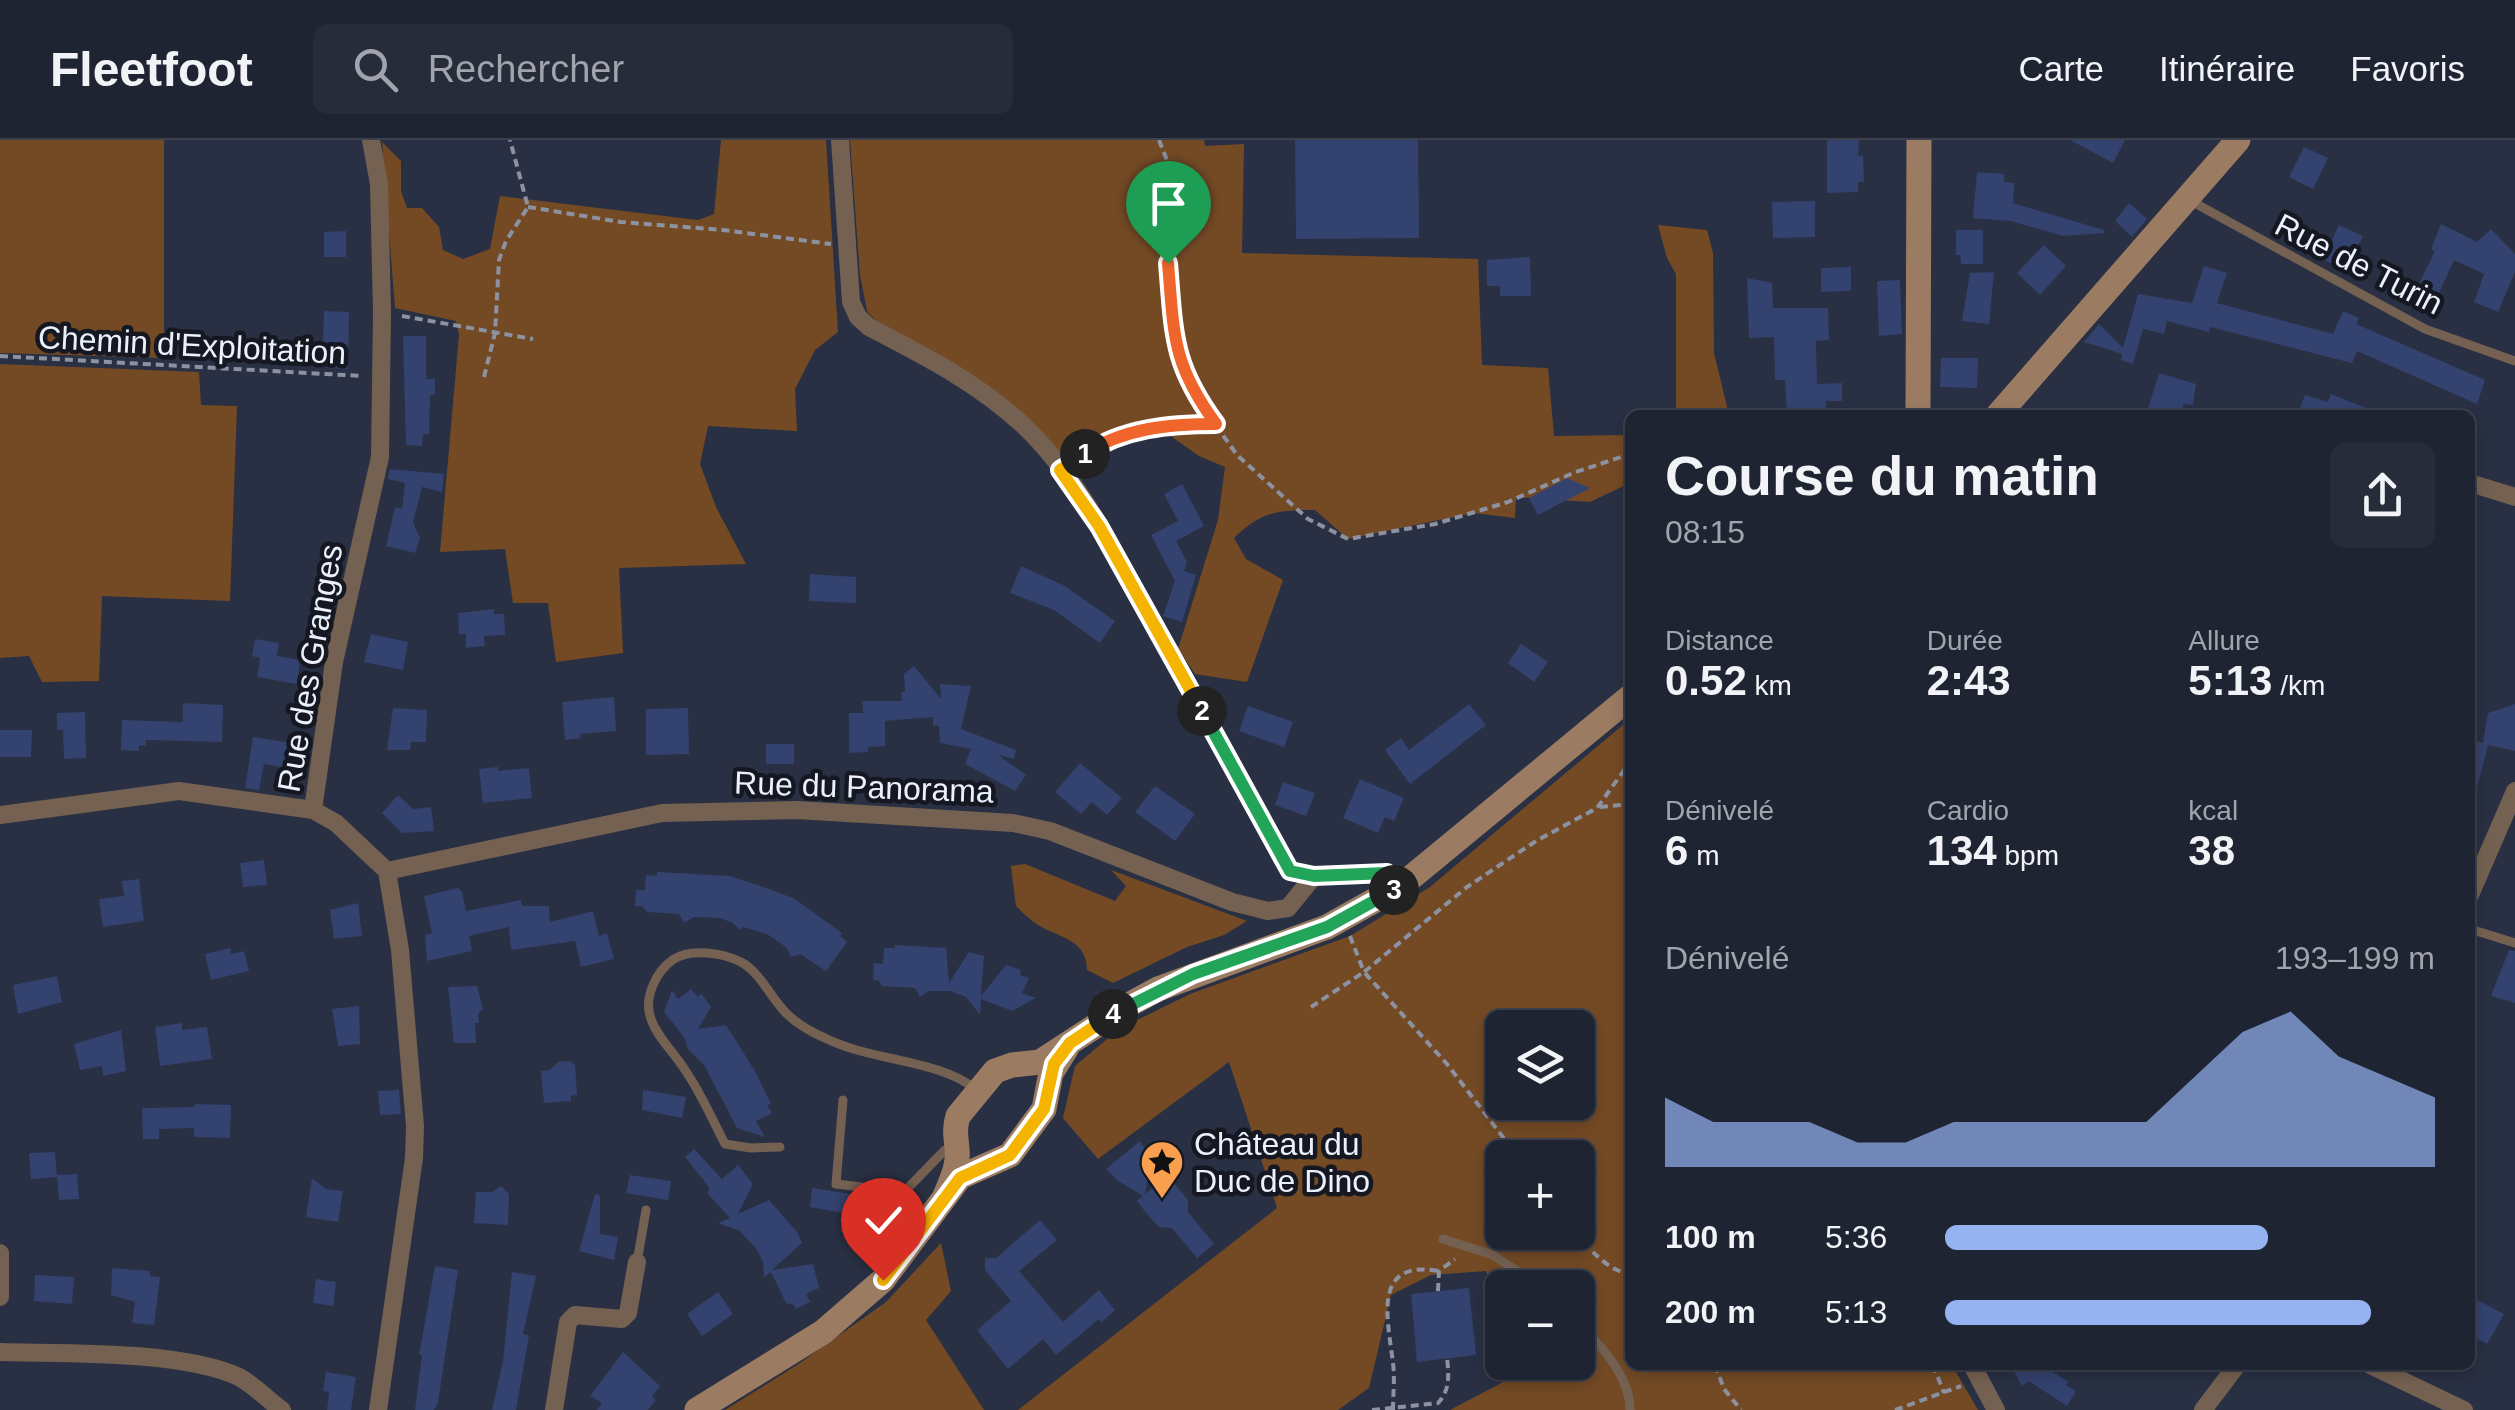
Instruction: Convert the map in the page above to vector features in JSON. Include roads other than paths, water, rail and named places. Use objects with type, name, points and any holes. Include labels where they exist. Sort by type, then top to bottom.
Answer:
[{"type":"main road","points":[[1918,410],[1919,140]]},
{"type":"main road","points":[[2002,410],[2238,140]]},
{"type":"main road","points":[[944,1196],[954,1174],[955,1125],[995,1071],[1004,1066],[1040,1062],[1158,989],[1293,941],[1347,917],[1402,885],[1625,702]]},
{"type":"main road","points":[[697,1410],[841,1318],[899,1261],[960,1178],[1010,1155],[1042,1114],[1054,1064],[1070,1043]]},
{"type":"main road","points":[[1022,1065],[1043,1081],[1046,1102]]},
{"type":"main road","points":[[957,1146],[965,1158],[986,1165]]},
{"type":"street","name":"Rue des Granges","points":[[371,140],[378,184],[382,312],[380,458],[334,662],[313,810],[336,823],[387,870]]},
{"type":"street","points":[[840,140],[850,302],[858,317],[868,327],[963,378],[994,400],[1026,428],[1060,470],[1099,526],[1290,871],[1314,876],[1387,873],[1402,885]]},
{"type":"street","points":[[2475,485],[2515,497]]},
{"type":"street","points":[[0,815],[179,791],[313,810]]},
{"type":"street","points":[[2475,879],[2515,791]]},
{"type":"street","name":"Rue du Panorama","points":[[387,870],[662,813],[797,810],[1032,827],[1268,912],[1288,908],[1314,876]]},
{"type":"street","points":[[378,1410],[414,1158],[415,1126],[400,950],[387,870]]},
{"type":"street","points":[[0,1254],[0,1297]]},
{"type":"street","points":[[554,1410],[568,1322],[575,1316],[622,1319],[628,1313],[636,1262]]},
{"type":"street","points":[[0,1352],[193,1364],[240,1378],[282,1410]]},
{"type":"street","points":[[2203,1410],[2233,1370]]},
{"type":"street","points":[[2380,1370],[2464,1410]]},
{"type":"street","points":[[1975,1372],[1996,1410]]},
{"type":"lane","name":"Rue de Turin","points":[[2187,198],[2204,211],[2425,328],[2515,360]]},
{"type":"lane","points":[[2475,931],[2515,943]]},
{"type":"lane","points":[[780,1146],[751,1148],[725,1144],[687,1072],[651,1022],[648,1009],[656,978],[674,959],[704,953],[744,963],[786,1013],[823,1038],[864,1054],[950,1072],[977,1091]]},
{"type":"lane","points":[[843,1100],[836,1184],[904,1192],[946,1150],[957,1146]]},
{"type":"lane","points":[[636,1262],[646,1210]]},
{"type":"lane","points":[[1443,1238],[1494,1255],[1516,1270]]},
{"type":"lane","points":[[1595,1342],[1628,1388],[1630,1410]]},
{"type":"place","name":"Château du Duc de Dino","points":[[1162,1200]]}]
